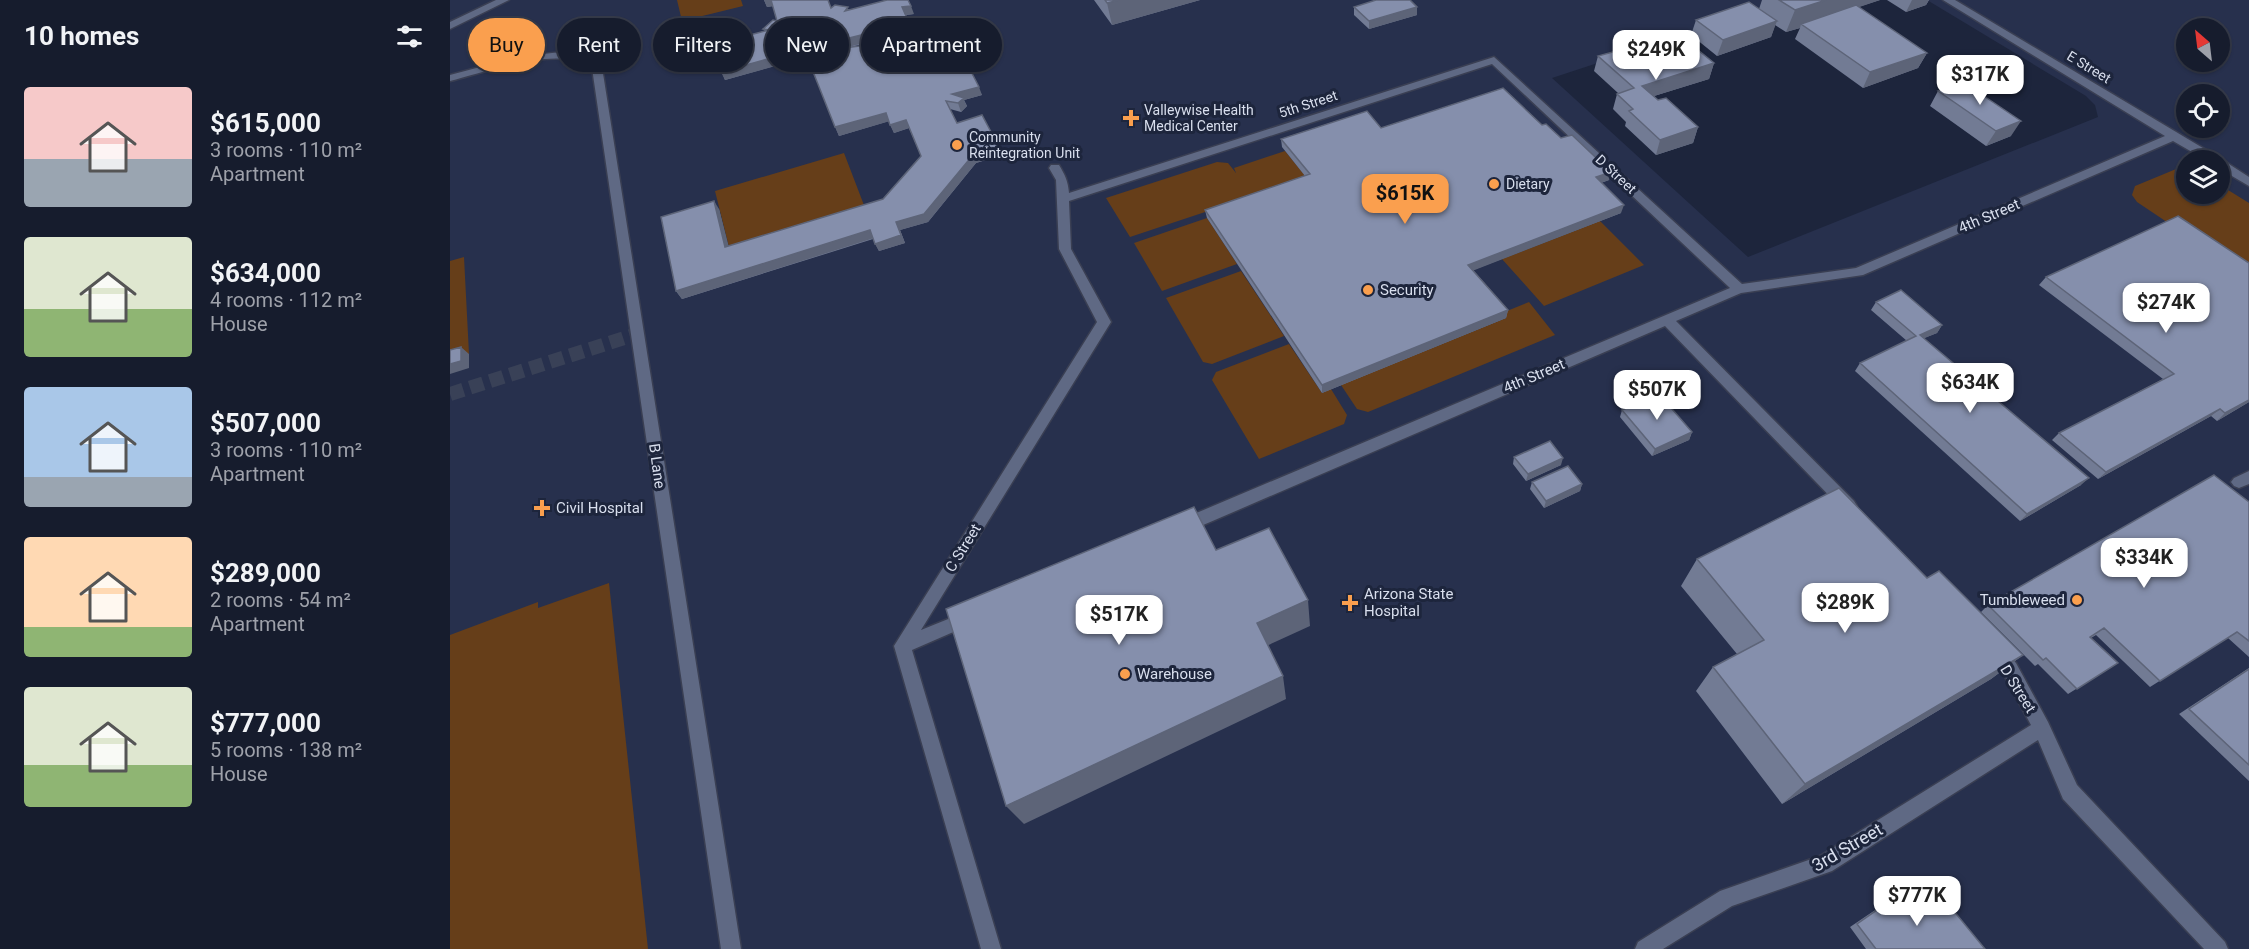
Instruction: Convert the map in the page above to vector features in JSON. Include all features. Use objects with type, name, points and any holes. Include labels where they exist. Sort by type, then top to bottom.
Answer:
[{"type":"street","points":[[450,26],[504,0]]},
{"type":"street","name":"E Street","points":[[1948,0],[2197,150]]},
{"type":"street","name":"B Lane","points":[[450,78],[541,56],[575,56],[588,59],[597,67],[731,949]]},
{"type":"street","name":"5th Street","points":[[1062,199],[1494,60]]},
{"type":"street","name":"D Street","points":[[1494,60],[1739,289]]},
{"type":"street","name":"4th Street","points":[[1166,533],[1739,289],[1858,272],[2174,136]]},
{"type":"street","name":"C Street","points":[[902,646],[1104,322],[1065,249],[1062,180],[1055,168]]},
{"type":"street","points":[[2230,170],[2249,182]]},
{"type":"street","points":[[1666,319],[1863,520]]},
{"type":"street","points":[[979,613],[902,646],[991,949]]},
{"type":"street","name":"D Street","points":[[1985,644],[2010,669],[2042,728],[2070,792],[2218,949]]},
{"type":"street","name":"3rd Street","points":[[1645,949],[1727,898],[1824,864],[2042,728]]},
{"type":"shaded area","name":"Arizona State Hospital","points":[[450,0],[1789,0],[1552,78],[1748,257],[2098,117],[2095,105],[2086,96],[1927,0],[2249,0],[2249,949],[450,949]]},
{"type":"shaded area","points":[[677,0],[741,0],[743,6],[694,18],[681,18]]},
{"type":"shaded area","points":[[1285,151],[1307,178],[1130,237],[1106,198],[1217,162],[1228,163],[1236,173],[1234,168]]},
{"type":"shaded area","points":[[844,153],[867,213],[731,255],[715,191]]},
{"type":"shaded area","points":[[2176,169],[2176,204],[2230,204],[2230,191],[2249,203],[2249,277],[2137,202],[2132,195],[2135,186]]},
{"type":"shaded area","points":[[1207,218],[1237,264],[1162,291],[1134,243]]},
{"type":"shaded area","points":[[1600,221],[1644,265],[1544,306],[1502,259]]},
{"type":"shaded area","points":[[464,257],[469,354],[450,360],[450,261]]},
{"type":"shaded area","points":[[1241,271],[1284,336],[1212,364],[1203,362],[1166,298]]},
{"type":"shaded area","points":[[1529,302],[1555,335],[1368,412],[1357,409],[1341,385],[1506,318],[1502,313]]},
{"type":"shaded area","points":[[1289,344],[1322,393],[1331,389],[1347,415],[1344,424],[1259,459],[1212,380],[1216,372]]},
{"type":"shaded area","points":[[609,583],[648,949],[450,949],[450,635],[538,602],[538,608]]},
{"type":"building","name":"Community Reintegration Unit","points":[[771,0],[828,0],[831,8],[835,5],[848,7],[845,11],[887,0],[908,0],[911,6],[902,7],[907,18],[861,18],[861,35],[849,38],[849,18],[776,18]]},
{"type":"building","points":[[1376,0],[1410,0],[1417,7],[1369,21],[1354,7]]},
{"type":"building","points":[[1779,0],[1826,0],[1795,10]]},
{"type":"building","points":[[1749,2],[1777,21],[1723,40],[1696,20]]},
{"type":"building","points":[[1856,5],[1927,53],[1870,72],[1801,24]]},
{"type":"building","name":"Community Reintegration Unit","points":[[765,31],[765,60],[753,63],[753,34]]},
{"type":"building","points":[[1678,34],[1714,63],[1642,86],[1658,100],[1666,98],[1698,127],[1660,140],[1629,111],[1633,109],[1617,94],[1634,88],[1598,56]]},
{"type":"building","name":"Community Reintegration Unit","points":[[861,46],[861,72],[971,72],[979,87],[952,94],[964,98],[958,103],[946,101],[957,123],[982,115],[999,147],[973,155],[924,214],[896,222],[901,235],[875,244],[870,230],[676,291],[661,217],[714,201],[725,247],[883,199],[921,156],[906,120],[890,125],[886,113],[835,127],[813,72],[849,72],[849,47]]},
{"type":"building","points":[[1963,82],[2021,121],[1996,131],[1938,91]]},
{"type":"building","points":[[1503,88],[1542,125],[1546,124],[1561,138],[1572,135],[1611,172],[1596,177],[1624,205],[1468,265],[1508,310],[1322,385],[1205,210],[1310,174],[1281,139],[1367,111],[1381,128]]},
{"type":"building","points":[[2178,216],[2249,263],[2249,400],[2225,413],[2220,409],[2106,472],[2059,433],[2174,374],[2046,277]]},
{"type":"building","points":[[1901,290],[1942,325],[1920,335],[2089,478],[2027,514],[1860,363],[1916,336],[1876,302]]},
{"type":"building","points":[[461,347],[461,361],[450,364],[450,350]]},
{"type":"building","points":[[1659,394],[1692,432],[1655,449],[1622,410]]},
{"type":"building","points":[[1550,441],[1563,458],[1528,474],[1514,457]]},
{"type":"building","points":[[1568,466],[1582,484],[1546,501],[1532,482]]},
{"type":"building","name":"Tumbleweed","points":[[2214,475],[2249,502],[2249,641],[2237,632],[2160,681],[2104,628],[2090,637],[2118,663],[2077,689],[2046,658],[2043,660],[1988,605]]},
{"type":"building","points":[[1839,488],[1927,578],[1939,571],[2023,655],[1805,784],[1713,667],[1764,640],[1697,559]]},
{"type":"building","name":"Warehouse","points":[[1194,507],[1216,550],[1269,528],[1308,600],[1257,623],[1283,676],[1006,806],[946,609]]},
{"type":"building","points":[[2249,669],[2249,765],[2189,709]]},
{"type":"building","points":[[1906,890],[1924,913],[1944,899],[1985,949],[1876,949],[1857,924]]},
{"type":"tunnel","points":[[450,394],[637,334]]},
{"type":"place","name":"Valleywise Health Medical Center","points":[[1131,118]]},
{"type":"place","name":"Community Reintegration Unit","points":[[957,145]]},
{"type":"place","name":"Dietary","points":[[1494,184]]},
{"type":"place","name":"Security","points":[[1368,290]]},
{"type":"place","name":"Civil Hospital","points":[[542,508]]},
{"type":"place","name":"Tumbleweed","points":[[2077,600]]},
{"type":"place","name":"Arizona State Hospital","points":[[1350,603]]},
{"type":"place","name":"Warehouse","points":[[1125,674]]}]
